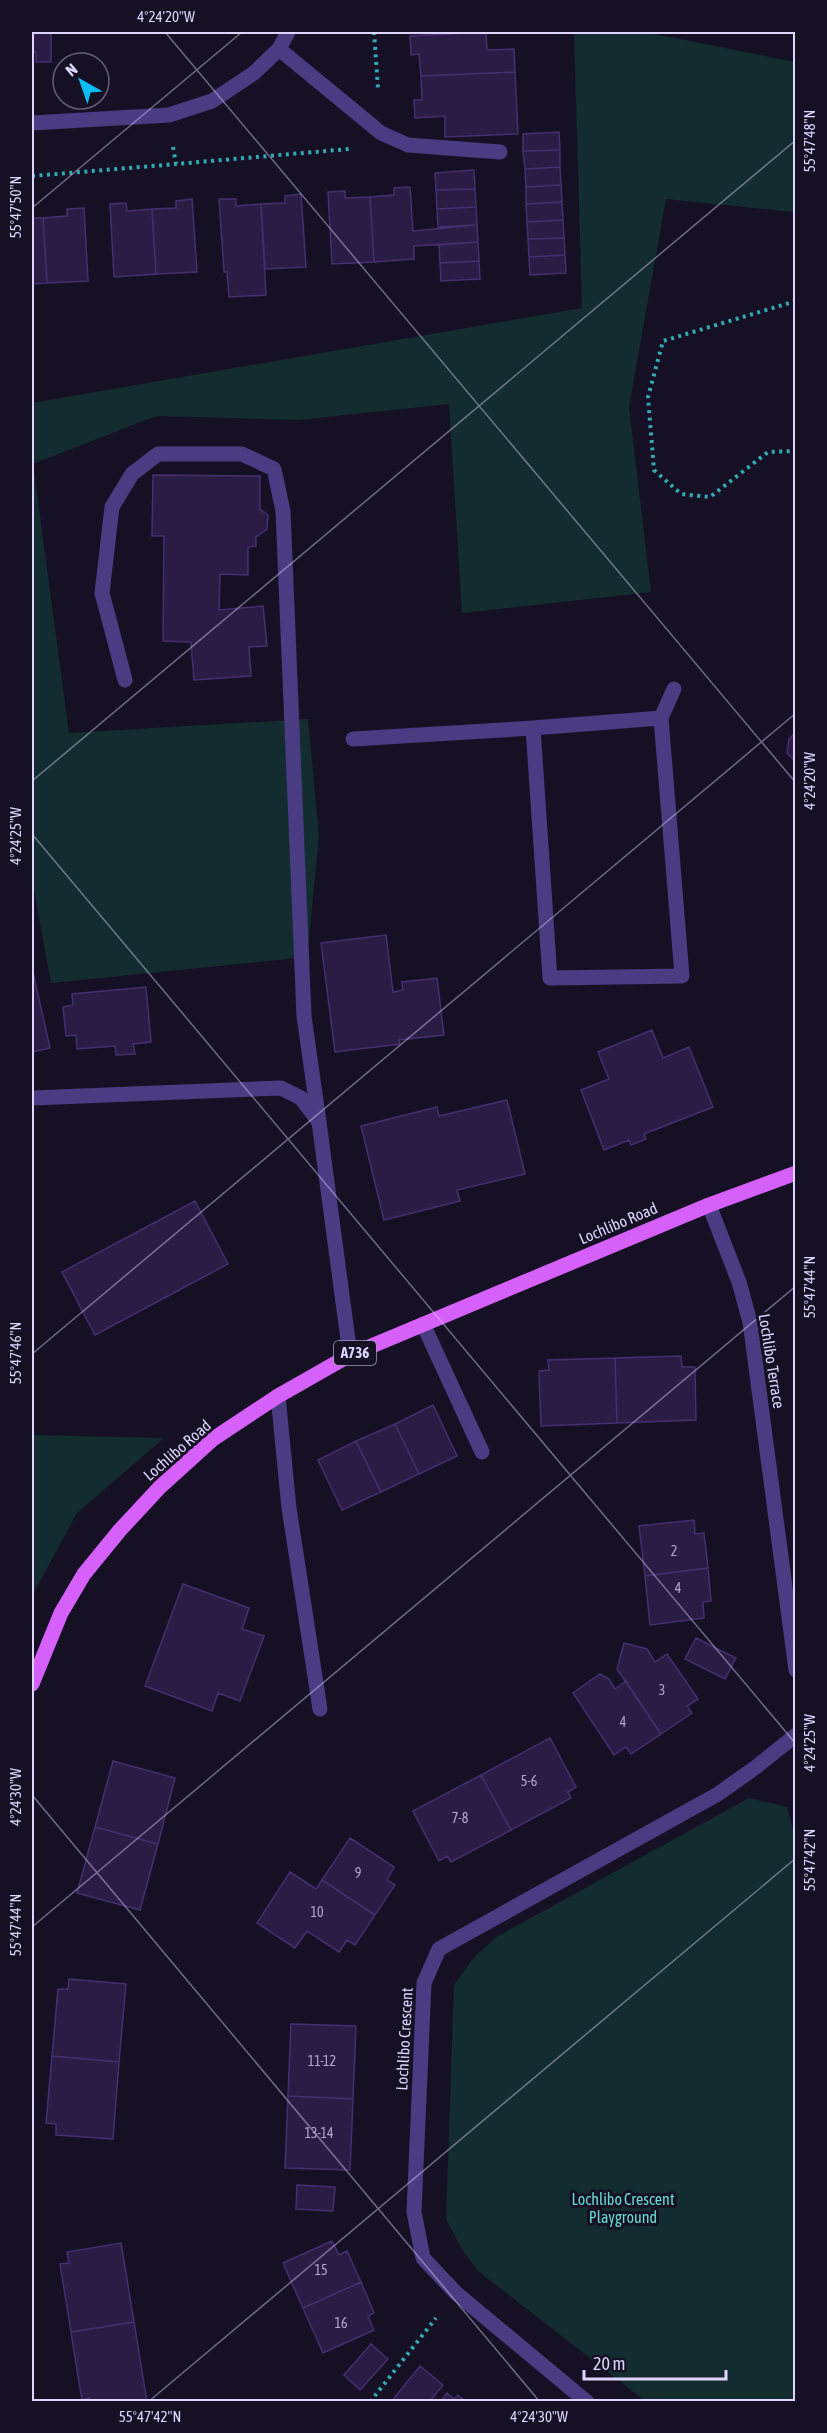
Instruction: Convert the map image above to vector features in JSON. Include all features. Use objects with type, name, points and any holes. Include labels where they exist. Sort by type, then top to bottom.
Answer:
[{"type":"main road","name":"Lochlibo Road","points":[[32,1684],[61,1613],[84,1575],[120,1530],[160,1487],[213,1439],[278,1396],[350,1355],[709,1205],[795,1173]]},
{"type":"street","points":[[32,123],[169,115],[212,101],[254,73],[279,49],[288,32]]},
{"type":"street","points":[[279,49],[381,133],[408,145],[501,152]]},
{"type":"street","points":[[125,680],[102,593],[112,507],[132,474],[158,454],[242,454],[274,469],[283,511],[304,1016],[350,1355]]},
{"type":"street","points":[[533,728],[550,978],[682,976],[661,718],[674,689]]},
{"type":"street","points":[[353,739],[661,718]]},
{"type":"street","points":[[32,1098],[281,1088],[301,1098],[319,1122]]},
{"type":"street","name":"Lochlibo Terrace","points":[[709,1205],[739,1282],[750,1322],[795,1670]]},
{"type":"street","points":[[423,1324],[482,1452]]},
{"type":"street","points":[[278,1396],[289,1508],[320,1709]]},
{"type":"street","name":"Lochlibo Crescent","points":[[587,2402],[456,2293],[423,2258],[414,2212],[424,1983],[439,1949],[718,1794],[795,1735]]},
{"type":"path","points":[[32,176],[371,147],[381,133],[374,32]]},
{"type":"path","points":[[169,115],[176,164]]},
{"type":"path","points":[[795,301],[663,341],[648,397],[654,470],[681,494],[710,497],[768,452],[795,451]]},
{"type":"path","points":[[370,2402],[456,2293]]},
{"type":"green space","points":[[574,32],[645,32],[795,62],[795,212],[666,199],[629,407],[651,592],[462,613],[449,404],[299,420],[156,416],[33,464],[69,733],[308,719],[319,837],[307,957],[51,983],[32,879],[32,403],[582,308]]},
{"type":"green space","points":[[32,1435],[164,1438],[77,1513],[32,1596]]},
{"type":"green space","name":"Lochlibo Crescent Playground","points":[[749,1798],[787,1807],[795,1836],[795,2401],[645,2401],[478,2271],[463,2251],[446,2219],[454,1985],[475,1956],[498,1936]]},
{"type":"building","points":[[32,32],[51,32],[51,62],[36,62],[36,52],[32,52]]},
{"type":"building","points":[[486,32],[487,50],[514,49],[515,72],[421,76],[419,54],[411,55],[410,36]]},
{"type":"building","points":[[515,72],[518,134],[445,137],[445,116],[415,118],[414,100],[422,100],[421,76]]},
{"type":"building","points":[[559,132],[560,150],[523,151],[523,134]]},
{"type":"building","points":[[560,150],[560,167],[525,169],[523,151]]},
{"type":"building","points":[[560,167],[561,185],[526,187],[525,169]]},
{"type":"building","points":[[474,170],[475,189],[436,190],[435,173]]},
{"type":"building","points":[[561,185],[562,202],[526,204],[526,187]]},
{"type":"building","points":[[410,187],[413,231],[477,225],[478,242],[414,246],[414,259],[374,262],[370,197],[394,195],[394,188]]},
{"type":"building","points":[[475,189],[476,207],[437,209],[436,190]]},
{"type":"building","points":[[345,191],[345,198],[370,197],[374,262],[332,264],[328,192]]},
{"type":"building","points":[[301,194],[306,267],[265,269],[261,204],[285,203],[285,196]]},
{"type":"building","points":[[192,199],[197,272],[156,274],[152,209],[176,208],[176,201]]},
{"type":"building","points":[[219,199],[236,199],[236,206],[261,204],[266,295],[229,297],[227,272],[224,272]]},
{"type":"building","points":[[562,202],[563,220],[527,222],[526,204]]},
{"type":"building","points":[[126,203],[127,211],[152,209],[156,274],[114,277],[110,204]]},
{"type":"building","points":[[476,207],[477,225],[438,227],[437,209]]},
{"type":"building","points":[[84,208],[88,281],[47,283],[43,218],[67,216],[67,209]]},
{"type":"building","points":[[32,218],[43,218],[47,283],[32,284]]},
{"type":"building","points":[[563,220],[564,238],[528,239],[527,222]]},
{"type":"building","points":[[564,238],[565,255],[529,257],[528,239]]},
{"type":"building","points":[[478,242],[479,261],[440,263],[439,245]]},
{"type":"building","points":[[565,255],[566,273],[530,275],[529,257]]},
{"type":"building","points":[[479,261],[480,279],[441,281],[440,263]]},
{"type":"building","points":[[153,475],[260,476],[260,509],[268,515],[267,529],[256,537],[256,546],[248,547],[248,575],[220,574],[219,610],[263,606],[267,646],[249,647],[251,676],[194,680],[191,642],[163,641],[164,536],[152,536]]},
{"type":"building","points":[[796,732],[796,762],[787,753],[789,739]]},
{"type":"building","points":[[386,935],[393,992],[403,990],[402,982],[437,978],[444,1035],[399,1040],[400,1044],[335,1052],[321,943]]},
{"type":"building","points":[[32,968],[50,1048],[32,1052]]},
{"type":"building","points":[[146,987],[151,1042],[133,1044],[135,1054],[116,1055],[115,1046],[77,1049],[76,1035],[66,1036],[63,1007],[73,1005],[72,994]]},
{"type":"building","points":[[652,1030],[663,1058],[689,1047],[713,1107],[644,1134],[646,1139],[631,1145],[629,1140],[604,1150],[581,1090],[609,1079],[598,1052]]},
{"type":"building","points":[[507,1100],[525,1174],[457,1190],[460,1201],[384,1220],[361,1126],[437,1107],[439,1116]]},
{"type":"building","points":[[195,1201],[228,1264],[95,1335],[62,1272]]},
{"type":"building","points":[[681,1356],[682,1367],[695,1367],[696,1420],[617,1423],[615,1358]]},
{"type":"building","points":[[615,1358],[617,1423],[541,1426],[539,1371],[549,1370],[548,1360]]},
{"type":"building","points":[[433,1405],[457,1456],[419,1474],[395,1424]]},
{"type":"building","points":[[395,1424],[419,1474],[381,1492],[356,1441]]},
{"type":"building","points":[[356,1441],[381,1492],[342,1510],[318,1460]]},
{"type":"building","points":[[694,1520],[695,1534],[704,1533],[708,1568],[645,1576],[639,1526]]},
{"type":"building","points":[[708,1568],[711,1601],[703,1602],[704,1618],[650,1625],[645,1576]]},
{"type":"building","points":[[183,1584],[249,1608],[242,1629],[264,1636],[240,1701],[218,1693],[212,1711],[145,1686]]},
{"type":"building","points":[[696,1638],[736,1658],[725,1679],[685,1659]]},
{"type":"building","points":[[624,1643],[647,1649],[655,1662],[667,1654],[698,1699],[687,1706],[692,1713],[661,1734],[617,1669]]},
{"type":"building","points":[[600,1674],[609,1679],[615,1689],[626,1681],[661,1734],[631,1754],[626,1747],[614,1755],[573,1693]]},
{"type":"building","points":[[550,1738],[576,1787],[568,1792],[571,1798],[511,1830],[481,1775]]},
{"type":"building","points":[[113,1761],[175,1778],[158,1844],[95,1827]]},
{"type":"building","points":[[481,1775],[511,1830],[451,1862],[447,1856],[439,1861],[413,1811]]},
{"type":"building","points":[[95,1827],[158,1844],[140,1910],[77,1893]]},
{"type":"building","points":[[350,1838],[394,1867],[387,1880],[395,1885],[375,1915],[322,1880]]},
{"type":"building","points":[[290,1872],[316,1889],[322,1880],[375,1915],[355,1945],[347,1940],[339,1952],[307,1931],[295,1948],[257,1923]]},
{"type":"building","points":[[69,1979],[126,1984],[119,2062],[52,2056],[58,1989],[68,1989]]},
{"type":"building","points":[[291,2024],[356,2026],[353,2099],[288,2096]]},
{"type":"building","points":[[52,2056],[119,2062],[113,2139],[56,2135],[56,2124],[46,2123]]},
{"type":"building","points":[[288,2096],[353,2099],[350,2170],[285,2168]]},
{"type":"building","points":[[297,2185],[335,2187],[333,2211],[296,2209]]},
{"type":"building","points":[[332,2241],[339,2255],[347,2251],[361,2282],[303,2308],[283,2263]]},
{"type":"building","points":[[121,2243],[134,2322],[71,2332],[60,2264],[69,2263],[67,2252]]},
{"type":"building","points":[[361,2282],[374,2313],[368,2316],[374,2330],[323,2353],[303,2308]]},
{"type":"building","points":[[134,2322],[147,2402],[91,2402],[90,2398],[82,2400],[71,2332]]},
{"type":"building","points":[[371,2344],[388,2359],[360,2390],[344,2375]]},
{"type":"building","points":[[420,2366],[443,2385],[429,2402],[391,2402]]},
{"type":"building","points":[[447,2393],[454,2399],[458,2395],[466,2402],[440,2402]]}]
